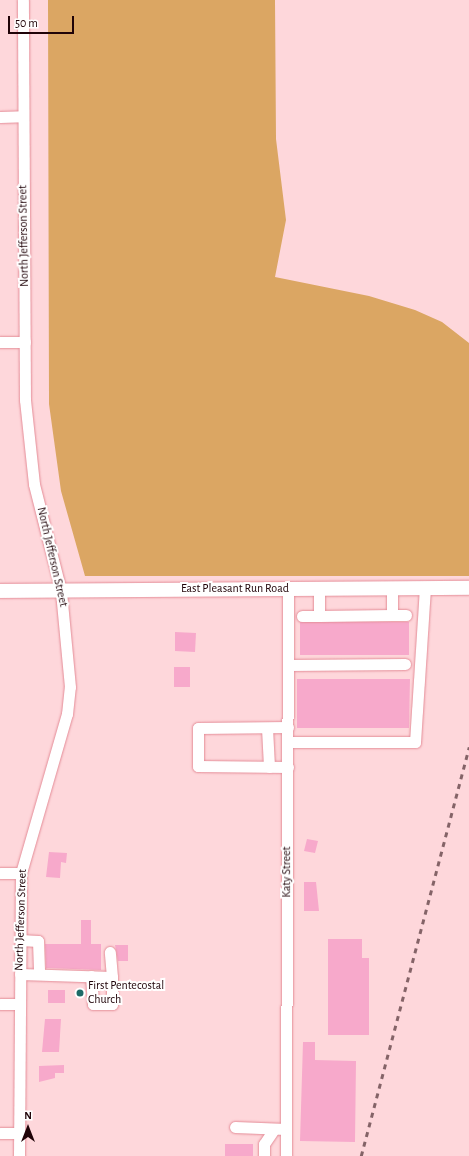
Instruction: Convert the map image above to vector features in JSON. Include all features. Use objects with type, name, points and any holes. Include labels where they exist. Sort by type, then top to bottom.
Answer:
[{"type":"main road","name":"East Pleasant Run Road","points":[[0,591],[469,588]]},
{"type":"street","name":"North Jefferson Street","points":[[19,1156],[21,873],[67,714],[70,667],[61,591],[31,461],[25,400],[22,0]]},
{"type":"street","points":[[0,117],[23,116]]},
{"type":"street","points":[[0,342],[25,342]]},
{"type":"street","points":[[392,588],[392,615]]},
{"type":"street","points":[[288,742],[415,742],[424,588]]},
{"type":"street","name":"Katy Street","points":[[286,1156],[288,589]]},
{"type":"street","points":[[319,589],[319,616]]},
{"type":"street","points":[[302,616],[406,615]]},
{"type":"street","points":[[288,665],[405,664]]},
{"type":"street","points":[[288,727],[198,728],[198,766],[288,766]]},
{"type":"street","points":[[267,728],[268,767]]},
{"type":"street","points":[[0,873],[21,873]]},
{"type":"street","points":[[20,940],[38,941],[38,974]]},
{"type":"street","points":[[91,976],[93,1004],[112,1004],[110,952]]},
{"type":"street","points":[[20,974],[112,977]]},
{"type":"street","points":[[0,1004],[20,1004]]},
{"type":"street","points":[[235,1127],[286,1129]]},
{"type":"street","points":[[264,1156],[264,1144],[274,1128]]},
{"type":"street","points":[[0,1133],[19,1133]]},
{"type":"shaded area","points":[[48,0],[275,0],[276,139],[286,220],[275,277],[369,296],[415,310],[442,322],[469,343],[469,576],[85,576],[61,491],[49,404]]},
{"type":"building","points":[[300,622],[409,622],[409,655],[300,655]]},
{"type":"building","points":[[175,632],[196,633],[195,652],[175,651]]},
{"type":"building","points":[[174,667],[190,667],[190,687],[174,687]]},
{"type":"building","points":[[297,679],[410,679],[409,728],[297,728]]},
{"type":"building","points":[[307,839],[318,841],[315,853],[304,851]]},
{"type":"building","points":[[49,852],[67,853],[66,863],[61,862],[60,878],[46,877]]},
{"type":"building","points":[[304,882],[316,882],[319,911],[304,911]]},
{"type":"building","points":[[81,920],[91,920],[91,944],[101,944],[101,970],[46,968],[45,944],[81,944]]},
{"type":"building","points":[[328,939],[362,939],[362,958],[369,958],[369,1035],[328,1035]]},
{"type":"building","points":[[115,945],[128,945],[128,961],[118,961]]},
{"type":"building","points":[[48,990],[65,990],[65,1003],[48,1003]]},
{"type":"building","points":[[45,1019],[61,1019],[59,1052],[42,1052]]},
{"type":"building","points":[[303,1042],[315,1042],[315,1060],[356,1061],[355,1142],[300,1141]]},
{"type":"building","points":[[64,1065],[64,1073],[55,1073],[55,1078],[39,1082],[39,1066]]},
{"type":"building","points":[[225,1144],[253,1144],[253,1156],[225,1156]]},
{"type":"railway","points":[[361,1156],[469,747]]},
{"type":"place","name":"First Pentecostal Church","points":[[80,993]]}]
